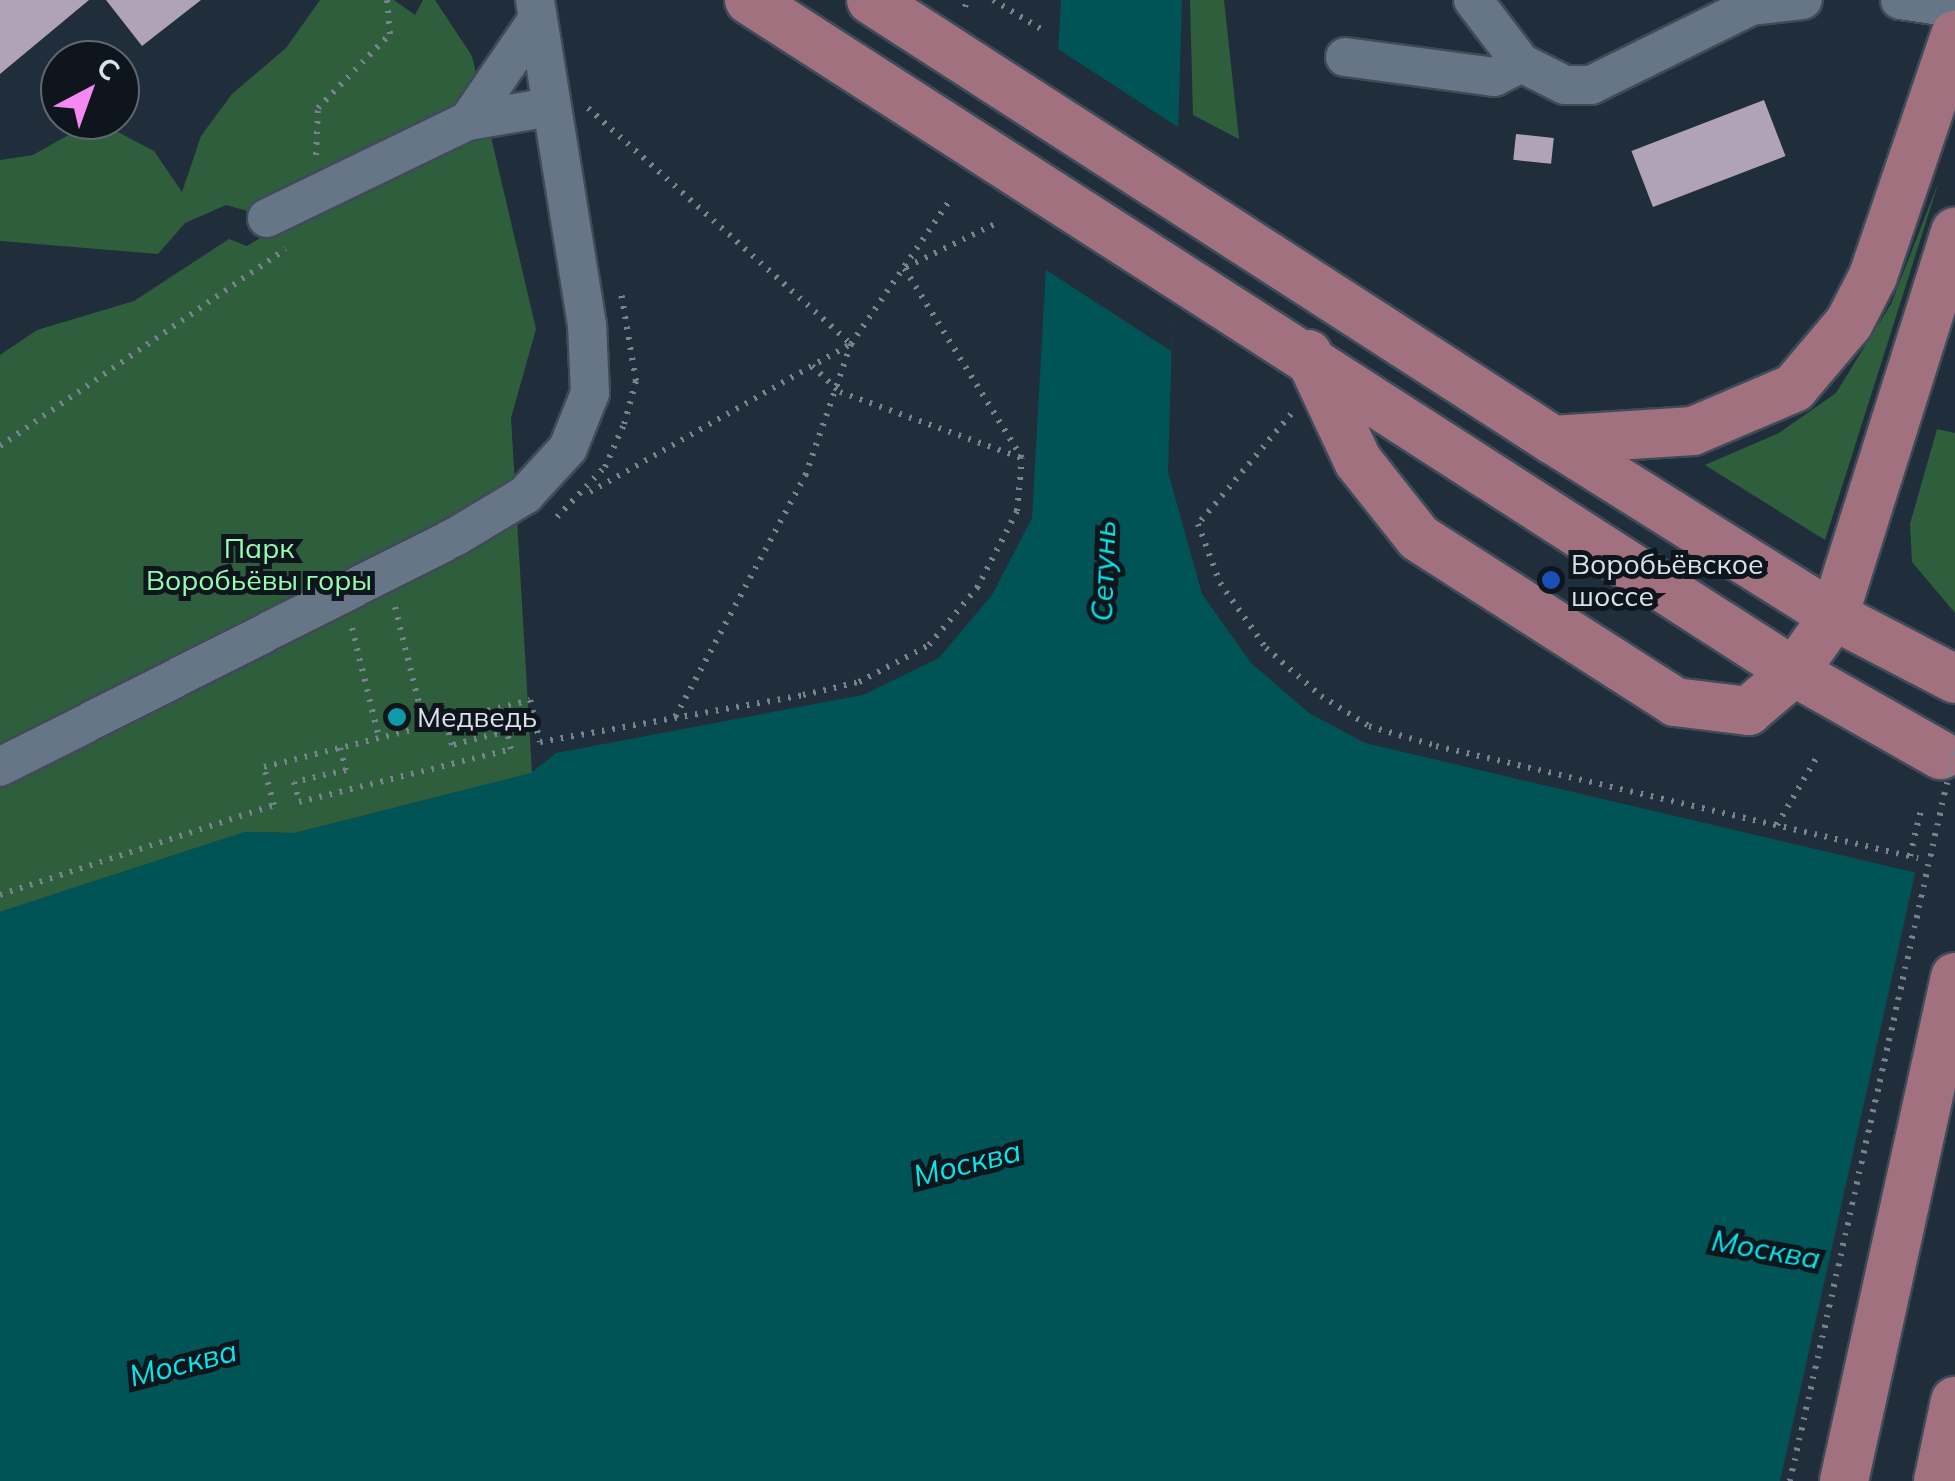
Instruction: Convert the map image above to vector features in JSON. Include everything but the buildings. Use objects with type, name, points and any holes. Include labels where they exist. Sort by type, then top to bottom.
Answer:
[{"type":"main road","points":[[749,0],[1308,354],[1794,672],[1948,751]]},
{"type":"main road","points":[[872,0],[1834,616],[1955,680]]},
{"type":"main road","points":[[1554,440],[1692,430],[1794,388],[1849,323],[1873,276],[1955,35]]},
{"type":"main road","points":[[1308,354],[1382,497],[1418,538],[1496,592],[1675,702],[1748,710],[1794,672],[1834,616],[1955,232]]},
{"type":"main road","points":[[1844,1481],[1955,977]]},
{"type":"main road","points":[[1938,1481],[1955,1401]]},
{"type":"lane","points":[[1473,0],[1521,62],[1565,85],[1591,85],[1751,6],[1803,0]]},
{"type":"lane","points":[[1900,0],[1955,8]]},
{"type":"lane","points":[[468,121],[535,12]]},
{"type":"lane","points":[[0,766],[355,617],[398,594],[524,496],[568,448],[590,393],[568,113],[535,12]]},
{"type":"lane","points":[[1345,56],[1494,77],[1521,62]]},
{"type":"lane","points":[[267,218],[316,191],[468,121],[568,113]]},
{"type":"path","points":[[0,446],[269,268],[300,232],[316,191],[310,146],[318,108],[390,34],[387,0]]},
{"type":"path","points":[[994,0],[1046,32]]},
{"type":"path","points":[[568,113],[580,100],[851,344]]},
{"type":"path","points":[[675,716],[840,392],[851,344],[952,197]]},
{"type":"path","points":[[904,268],[995,224]]},
{"type":"path","points":[[0,895],[274,805],[264,767],[530,700],[540,742],[860,682],[929,645],[977,588],[1018,511],[1022,458],[904,268]]},
{"type":"path","points":[[585,494],[636,381],[616,269]]},
{"type":"path","points":[[542,529],[585,494],[851,344]]},
{"type":"path","points":[[812,366],[840,392],[1022,458]]},
{"type":"path","points":[[1291,414],[1198,524],[1220,584],[1254,632],[1321,696],[1369,726],[1436,746],[1914,857],[1921,810]]},
{"type":"path","points":[[382,616],[398,594]]},
{"type":"path","points":[[398,594],[426,727]]},
{"type":"path","points":[[335,640],[355,617]]},
{"type":"path","points":[[355,617],[380,738]]},
{"type":"path","points":[[340,748],[346,770],[294,782],[299,802],[512,749],[507,732],[452,745],[446,721]]},
{"type":"path","points":[[1790,1481],[1948,751]]},
{"type":"path","points":[[1778,825],[1818,755]]},
{"type":"green space","name":"Парк Воробьёвы горы","points":[[320,0],[394,0],[415,15],[423,0],[435,0],[472,56],[536,329],[511,418],[532,773],[295,833],[245,832],[0,912],[0,355],[37,330],[134,301],[229,239],[247,246],[273,230],[259,214],[226,205],[185,223],[158,254],[0,241],[0,160],[33,155],[60,140],[133,140],[154,151],[182,192],[201,136],[232,94],[286,48]]},
{"type":"green space","points":[[1190,0],[1224,0],[1239,139],[1193,115]]},
{"type":"green space","points":[[1939,181],[1825,540],[1705,465],[1779,433],[1836,393],[1891,304]]},
{"type":"green space","points":[[1937,429],[1955,433],[1955,613],[1912,562],[1910,524]]},
{"type":"water","points":[[1061,0],[1182,0],[1168,472],[1202,594],[1251,663],[1309,713],[1365,743],[1955,882],[1955,1481],[0,1481],[0,912],[245,832],[295,833],[531,773],[556,753],[863,695],[939,658],[992,595],[1032,518]]},
{"type":"pier","points":[[1052,45],[1184,131],[1171,351],[1037,264]]},
{"type":"pier","points":[[1916,869],[1955,877],[1955,1481],[1780,1481]]},
{"type":"place","name":"Воробьёвское шоссе","points":[[1551,580]]},
{"type":"place","name":"Медведь","points":[[397,717]]},
{"type":"water label","name":"Сетунь","points":[[1103,571]]},
{"type":"water label","name":"Москва","points":[[967,1163]]},
{"type":"water label","name":"Москва","points":[[1766,1249]]},
{"type":"water label","name":"Москва","points":[[183,1363]]}]
